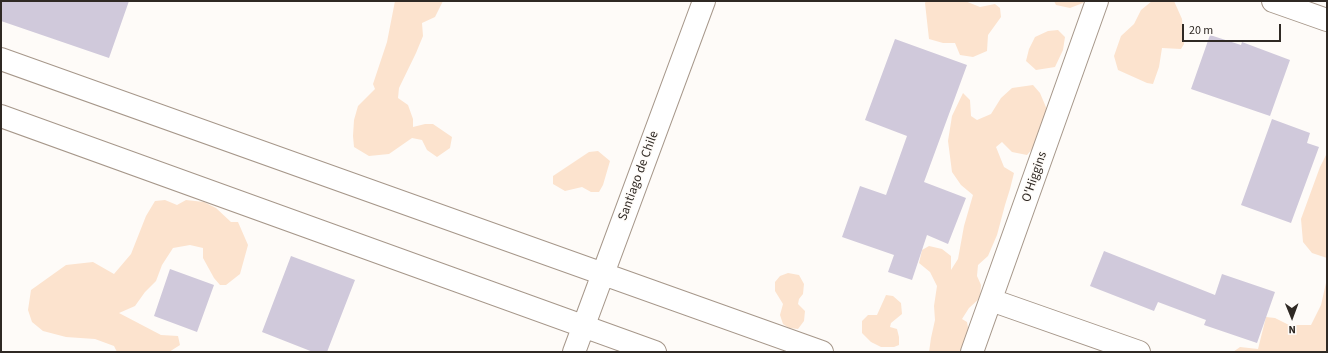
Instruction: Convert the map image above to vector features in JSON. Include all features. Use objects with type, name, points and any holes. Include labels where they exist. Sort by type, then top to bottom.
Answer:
[{"type":"street","name":"Santiago de Chile","points":[[574,352],[704,1]]},
{"type":"street","name":"O'Higgins","points":[[972,352],[1097,1]]},
{"type":"street","points":[[1273,1],[1327,20]]},
{"type":"street","points":[[1,59],[822,352]]},
{"type":"street","points":[[1,116],[655,352]]},
{"type":"street","points":[[991,300],[1138,352]]},
{"type":"shaded area","points":[[395,1],[443,1],[435,17],[422,23],[423,36],[399,88],[398,98],[408,105],[413,119],[413,127],[433,124],[452,137],[450,148],[437,157],[427,150],[422,140],[412,138],[389,154],[369,156],[354,147],[354,120],[358,106],[375,89],[373,84],[387,42]]},
{"type":"shaded area","points":[[926,1],[965,1],[980,7],[995,4],[1000,8],[1001,17],[988,35],[987,51],[973,57],[960,55],[955,43],[943,43],[929,39]]},
{"type":"shaded area","points":[[1054,1],[1084,1],[1083,3],[1070,8],[1056,5]]},
{"type":"shaded area","points":[[1152,1],[1174,1],[1182,19],[1184,44],[1181,49],[1162,48],[1159,67],[1153,84],[1147,83],[1118,70],[1114,56],[1121,36],[1134,24],[1141,10]]},
{"type":"shaded area","points":[[1058,30],[1065,37],[1063,50],[1055,67],[1036,70],[1026,61],[1029,49],[1035,37],[1048,31]]},
{"type":"shaded area","points":[[1033,85],[1040,93],[1048,112],[1041,139],[1027,155],[1012,152],[1002,142],[996,147],[1004,167],[1014,173],[997,235],[988,256],[978,265],[977,276],[981,285],[980,298],[969,308],[962,319],[967,322],[969,333],[962,352],[929,352],[935,320],[934,306],[937,286],[930,272],[919,263],[922,250],[929,246],[942,249],[951,256],[951,270],[958,259],[964,226],[973,195],[961,185],[952,172],[948,141],[952,116],[963,93],[970,100],[971,116],[977,120],[991,114],[1001,98],[1012,88]]},
{"type":"shaded area","points":[[598,151],[610,161],[603,185],[599,192],[591,192],[582,187],[565,191],[553,184],[553,176],[589,152]]},
{"type":"shaded area","points":[[1326,155],[1327,258],[1312,253],[1303,242],[1301,219],[1320,167]]},
{"type":"shaded area","points":[[165,200],[177,205],[186,200],[204,202],[216,208],[231,222],[238,222],[248,245],[240,274],[226,285],[220,285],[214,278],[203,258],[203,248],[190,245],[173,248],[162,265],[156,281],[145,292],[135,306],[119,313],[161,335],[178,336],[180,345],[169,352],[117,352],[114,346],[95,339],[66,337],[43,331],[32,322],[28,310],[31,290],[66,265],[93,262],[114,274],[131,254],[146,216],[155,201]]},
{"type":"shaded area","points":[[788,273],[799,275],[804,284],[803,294],[799,299],[798,304],[805,311],[804,321],[798,329],[789,328],[783,324],[780,315],[783,304],[775,291],[775,282],[780,276]]},
{"type":"shaded area","points":[[1326,283],[1327,352],[1233,352],[1240,347],[1258,349],[1266,317],[1275,318],[1289,325],[1311,325],[1321,305]]},
{"type":"shaded area","points":[[886,295],[893,296],[901,303],[902,314],[891,323],[890,327],[897,329],[899,337],[899,345],[894,347],[881,347],[871,342],[862,333],[862,321],[868,315],[877,315]]},
{"type":"building","points":[[1,1],[129,1],[109,58],[1,21]]},
{"type":"building","points":[[1210,35],[1241,45],[1242,42],[1290,60],[1270,116],[1191,89]]},
{"type":"building","points":[[895,39],[967,65],[924,182],[966,198],[948,244],[927,235],[912,280],[888,272],[894,255],[842,237],[860,186],[886,195],[907,136],[865,120]]},
{"type":"building","points":[[1272,119],[1310,133],[1307,143],[1319,147],[1291,223],[1241,205]]},
{"type":"building","points":[[1104,251],[1215,295],[1222,274],[1275,292],[1257,343],[1204,325],[1206,320],[1158,302],[1154,311],[1090,286]]},
{"type":"building","points":[[291,256],[355,280],[327,352],[313,352],[262,332]]},
{"type":"building","points":[[170,269],[214,285],[197,332],[154,316]]}]
